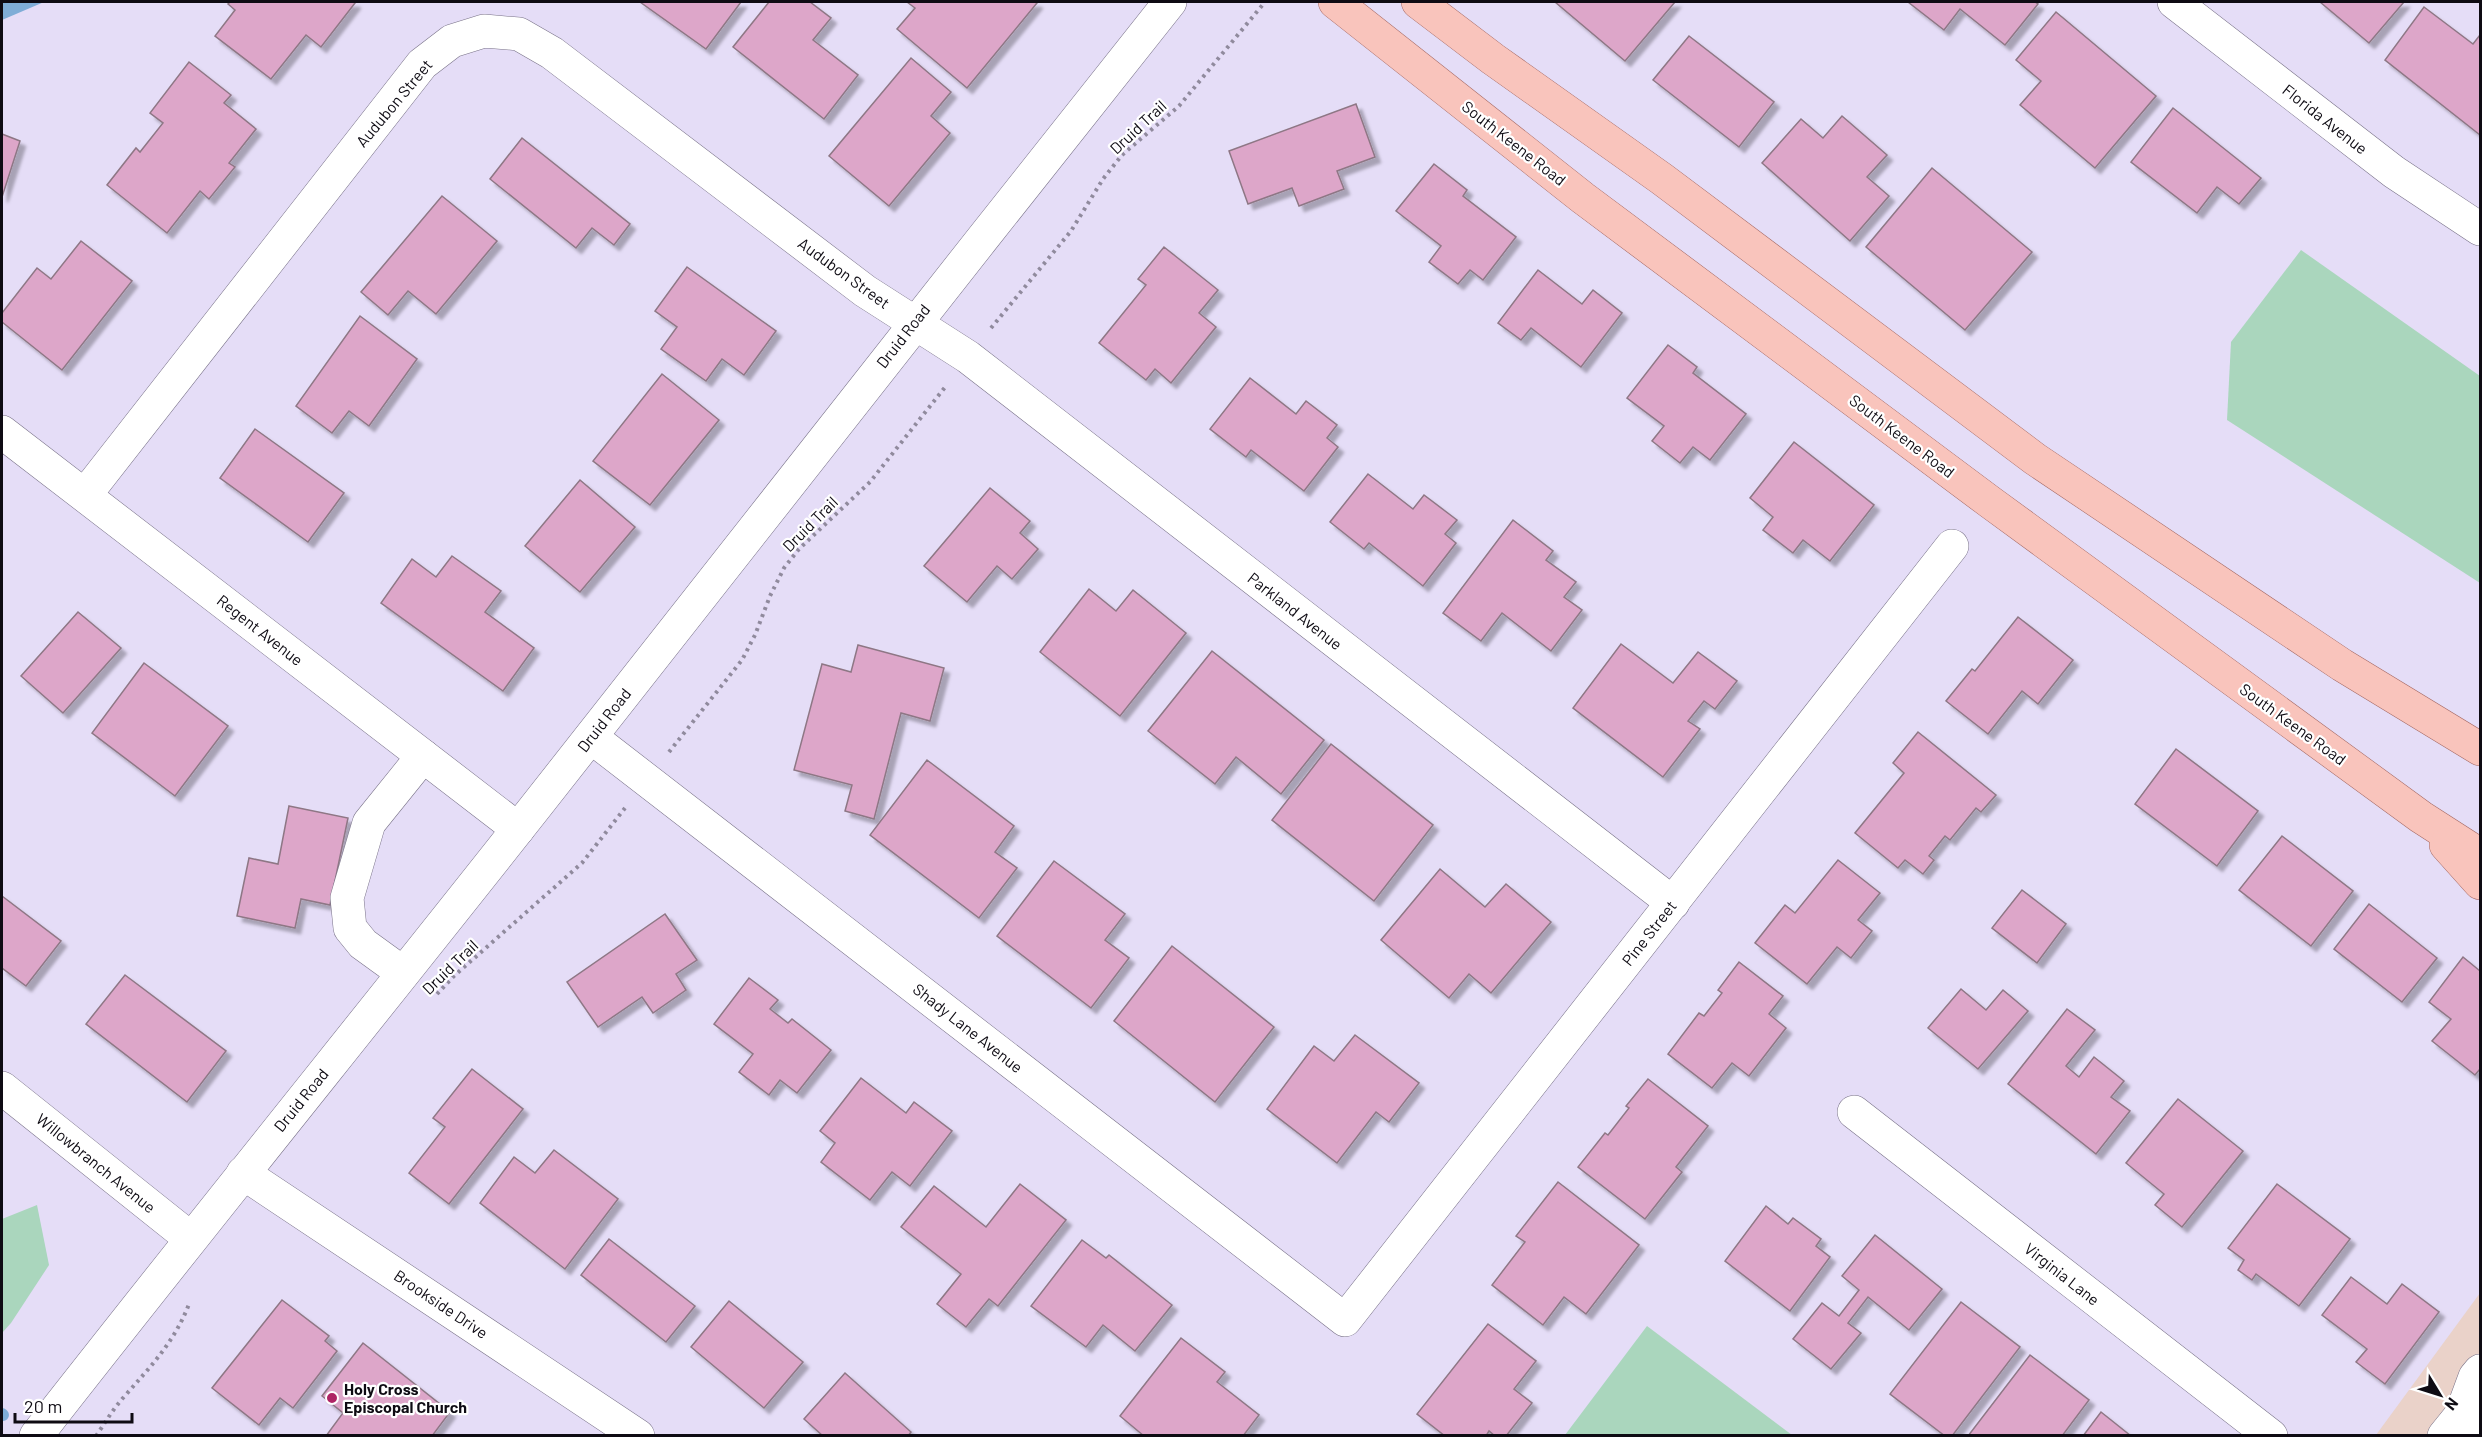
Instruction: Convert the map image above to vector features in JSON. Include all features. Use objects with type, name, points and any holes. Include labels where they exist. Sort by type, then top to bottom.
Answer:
[{"type":"main road","name":"South Keene Road","points":[[1335,2],[1583,198],[2000,509],[2421,817],[2481,855]]},
{"type":"main road","points":[[1418,2],[1493,59],[1662,179],[2035,459],[2342,665],[2481,749]]},
{"type":"main road","points":[[2421,817],[2481,883]]},
{"type":"street","name":"Druid Road","points":[[36,1436],[190,1238],[591,737],[915,322],[1170,2]]},
{"type":"street","name":"Florida Avenue","points":[[2174,2],[2394,172],[2481,229]]},
{"type":"street","name":"Audubon Street","points":[[84,495],[422,64],[452,41],[484,31],[519,34],[552,53],[865,291],[915,322]]},
{"type":"street","name":"Parkland Avenue","points":[[915,322],[977,365],[1673,903]]},
{"type":"street","name":"Regent Avenue","points":[[2,432],[518,829]]},
{"type":"street","name":"Pine Street","points":[[1345,1320],[1952,546]]},
{"type":"street","name":"Shady Lane Avenue","points":[[591,737],[1345,1320]]},
{"type":"street","points":[[403,973],[363,944],[350,928],[347,898],[369,823],[423,756]]},
{"type":"street","name":"Willowbranch Avenue","points":[[2,1088],[190,1238]]},
{"type":"street","name":"Virginia Lane","points":[[1854,1112],[2271,1436]]},
{"type":"street","name":"Brookside Drive","points":[[243,1173],[638,1436]]},
{"type":"street","points":[[2462,1427],[2475,1377],[2481,1371]]},
{"type":"path","name":"Druid Trail","points":[[988,331],[1071,231],[1103,179],[1122,155],[1179,106],[1265,2]]},
{"type":"path","name":"Druid Trail","points":[[666,756],[742,660],[755,635],[770,596],[794,555],[821,526],[870,482],[950,380]]},
{"type":"path","name":"Druid Trail","points":[[431,1001],[454,976],[582,863],[631,800]]},
{"type":"path","points":[[96,1436],[121,1399],[159,1359],[182,1323],[194,1295]]},
{"type":"shaded area","points":[[2480,1293],[2480,1435],[2376,1435]]},
{"type":"green space","points":[[2301,250],[2480,376],[2480,583],[2227,420],[2231,342]]},
{"type":"green space","points":[[37,1205],[49,1265],[2,1333],[2,1219]]},
{"type":"green space","points":[[1647,1326],[1792,1435],[1565,1435]]},
{"type":"water","points":[[2,2],[44,2],[2,20]]},
{"type":"building","points":[[230,2],[355,3],[321,47],[306,35],[271,79],[215,36],[235,10],[228,4]]},
{"type":"building","points":[[640,2],[741,2],[706,49]]},
{"type":"building","points":[[769,2],[810,2],[831,18],[813,40],[858,75],[824,119],[733,47]]},
{"type":"building","points":[[907,2],[1037,3],[967,88],[897,29],[915,8]]},
{"type":"building","points":[[1555,2],[1675,2],[1625,61]]},
{"type":"building","points":[[1908,2],[2035,2],[2038,4],[2005,45],[1960,9],[1944,30]]},
{"type":"building","points":[[2320,2],[2404,2],[2369,43]]},
{"type":"building","points":[[2424,7],[2473,44],[2480,35],[2480,135],[2385,60]]},
{"type":"building","points":[[2056,12],[2156,96],[2095,168],[2020,105],[2041,81],[2016,60]]},
{"type":"building","points":[[1689,36],[1774,102],[1739,147],[1653,80]]},
{"type":"building","points":[[911,58],[951,92],[931,116],[950,133],[889,206],[829,156]]},
{"type":"building","points":[[189,62],[231,95],[224,103],[256,129],[229,163],[235,167],[209,199],[200,191],[167,233],[107,185],[136,148],[140,152],[163,123],[150,113]]},
{"type":"building","points":[[1356,104],[1375,157],[1337,171],[1344,189],[1299,206],[1292,188],[1248,204],[1229,151]]},
{"type":"building","points":[[2173,108],[2261,178],[2239,204],[2217,187],[2197,213],[2131,162]]},
{"type":"building","points":[[1842,116],[1887,155],[1867,177],[1889,196],[1850,241],[1762,163],[1801,119],[1823,138]]},
{"type":"building","points":[[2,134],[20,141],[2,197]]},
{"type":"building","points":[[522,138],[630,224],[614,245],[592,228],[576,248],[490,179]]},
{"type":"building","points":[[1434,164],[1467,190],[1463,196],[1516,237],[1483,280],[1470,270],[1458,284],[1429,262],[1441,246],[1396,211]]},
{"type":"building","points":[[1932,168],[2032,252],[1965,330],[1866,247]]},
{"type":"building","points":[[442,196],[497,241],[436,314],[408,291],[388,315],[361,292]]},
{"type":"building","points":[[81,241],[132,281],[62,370],[2,322],[2,313],[37,268],[51,279]]},
{"type":"building","points":[[1164,247],[1218,290],[1199,313],[1216,327],[1171,383],[1155,369],[1146,380],[1099,343],[1146,285],[1138,279]]},
{"type":"building","points":[[687,267],[776,331],[744,375],[722,359],[706,381],[661,349],[677,327],[655,311]]},
{"type":"building","points":[[1538,270],[1582,304],[1593,290],[1622,313],[1581,367],[1531,328],[1521,340],[1498,323]]},
{"type":"building","points":[[360,316],[417,359],[369,426],[349,411],[332,433],[296,406]]},
{"type":"building","points":[[1668,345],[1697,367],[1693,373],[1746,414],[1710,460],[1693,447],[1680,463],[1652,441],[1664,426],[1627,398]]},
{"type":"building","points":[[662,374],[719,420],[650,505],[593,461]]},
{"type":"building","points":[[1250,378],[1296,414],[1306,401],[1337,425],[1327,438],[1338,447],[1304,491],[1251,450],[1246,457],[1210,429]]},
{"type":"building","points":[[255,429],[344,493],[308,542],[220,478]]},
{"type":"building","points":[[1794,442],[1874,505],[1830,561],[1803,540],[1793,553],[1763,530],[1773,517],[1750,498]]},
{"type":"building","points":[[1368,474],[1413,509],[1424,495],[1457,520],[1445,534],[1456,543],[1423,586],[1369,543],[1364,549],[1330,522]]},
{"type":"building","points":[[580,480],[635,527],[580,592],[525,546]]},
{"type":"building","points":[[990,488],[1030,521],[1020,533],[1038,549],[1012,579],[997,566],[967,602],[924,566]]},
{"type":"building","points":[[1513,520],[1553,551],[1546,560],[1576,582],[1564,597],[1582,610],[1551,651],[1502,613],[1481,641],[1443,613]]},
{"type":"building","points":[[452,556],[501,591],[485,612],[534,648],[503,691],[381,603],[412,559],[436,577]]},
{"type":"building","points":[[1089,589],[1116,611],[1133,590],[1186,633],[1120,716],[1040,652]]},
{"type":"building","points":[[78,612],[121,648],[63,713],[21,676]]},
{"type":"building","points":[[2018,617],[2073,660],[2038,704],[2022,691],[1988,734],[1946,701],[1972,669],[1975,671]]},
{"type":"building","points":[[1621,644],[1673,683],[1698,652],[1737,681],[1715,709],[1704,701],[1688,721],[1700,729],[1663,777],[1573,708]]},
{"type":"building","points":[[858,645],[944,668],[930,721],[901,713],[874,819],[845,811],[852,785],[794,770],[822,664],[851,672]]},
{"type":"building","points":[[1212,651],[1324,740],[1281,794],[1236,757],[1215,784],[1148,731]]},
{"type":"building","points":[[144,663],[228,726],[175,796],[92,733]]},
{"type":"building","points":[[1918,732],[1996,795],[1981,812],[1976,808],[1950,840],[1945,836],[1929,856],[1934,860],[1923,874],[1905,860],[1898,868],[1855,833],[1904,773],[1893,763]]},
{"type":"building","points":[[1331,744],[1433,825],[1374,901],[1272,820]]},
{"type":"building","points":[[2176,749],[2258,811],[2217,866],[2135,804]]},
{"type":"building","points":[[927,760],[1014,826],[995,852],[1017,868],[979,918],[870,835]]},
{"type":"building","points":[[289,806],[348,818],[330,905],[301,899],[295,928],[237,916],[249,858],[278,864]]},
{"type":"building","points":[[2282,836],[2353,891],[2311,946],[2239,890]]},
{"type":"building","points":[[1838,860],[1880,893],[1858,920],[1872,931],[1851,958],[1837,947],[1807,984],[1755,943],[1785,905],[1795,913]]},
{"type":"building","points":[[1054,861],[1125,914],[1105,940],[1129,958],[1091,1008],[997,936]]},
{"type":"building","points":[[1440,869],[1485,907],[1506,884],[1551,922],[1491,993],[1469,974],[1449,998],[1381,940]]},
{"type":"building","points":[[2022,890],[2066,924],[2037,963],[1992,928]]},
{"type":"building","points":[[2,896],[61,941],[26,986],[2,968]]},
{"type":"building","points":[[2369,904],[2437,958],[2402,1002],[2334,949]]},
{"type":"building","points":[[665,914],[697,960],[676,974],[686,990],[653,1013],[642,997],[598,1027],[567,982]]},
{"type":"building","points":[[1172,946],[1274,1027],[1215,1102],[1114,1021]]},
{"type":"building","points":[[2463,957],[2480,971],[2480,1069],[2475,1075],[2432,1041],[2451,1019],[2429,1002]]},
{"type":"building","points":[[1739,962],[1783,996],[1769,1014],[1786,1028],[1749,1076],[1732,1063],[1712,1088],[1668,1054],[1699,1013],[1704,1016],[1722,993],[1718,990]]},
{"type":"building","points":[[125,975],[226,1051],[187,1102],[86,1024]]},
{"type":"building","points":[[749,978],[778,1000],[770,1009],[788,1023],[792,1019],[831,1050],[797,1093],[780,1080],[769,1095],[739,1072],[753,1054],[714,1024]]},
{"type":"building","points":[[1961,989],[1986,1010],[2003,990],[2028,1011],[1978,1069],[1928,1028]]},
{"type":"building","points":[[2067,1009],[2095,1030],[2066,1066],[2079,1077],[2094,1057],[2124,1081],[2111,1097],[2130,1111],[2096,1154],[2008,1084]]},
{"type":"building","points":[[1355,1035],[1419,1083],[1389,1122],[1376,1112],[1337,1163],[1267,1109],[1314,1046],[1334,1061]]},
{"type":"building","points":[[472,1069],[523,1109],[449,1204],[409,1173],[445,1127],[433,1118]]},
{"type":"building","points":[[861,1078],[906,1113],[914,1102],[952,1131],[910,1186],[892,1172],[870,1200],[821,1162],[835,1143],[820,1131]]},
{"type":"building","points":[[1648,1079],[1708,1126],[1676,1167],[1682,1172],[1645,1219],[1578,1167],[1605,1133],[1608,1135],[1629,1108],[1626,1106]]},
{"type":"building","points":[[2178,1099],[2243,1151],[2182,1227],[2155,1205],[2164,1194],[2126,1163]]},
{"type":"building","points":[[554,1150],[618,1199],[565,1269],[480,1203],[514,1157],[535,1173]]},
{"type":"building","points":[[1558,1182],[1639,1245],[1586,1314],[1564,1297],[1543,1325],[1492,1285],[1525,1242],[1516,1236]]},
{"type":"building","points":[[1020,1184],[1066,1220],[998,1306],[989,1299],[966,1327],[937,1304],[961,1274],[901,1227],[934,1186],[986,1227]]},
{"type":"building","points":[[2277,1184],[2350,1239],[2299,1306],[2256,1274],[2252,1280],[2238,1270],[2244,1260],[2228,1248]]},
{"type":"building","points":[[1766,1206],[1788,1224],[1793,1218],[1821,1239],[1816,1246],[1830,1257],[1790,1311],[1725,1261]]},
{"type":"building","points":[[1875,1235],[1942,1289],[1909,1330],[1868,1297],[1848,1323],[1861,1333],[1831,1369],[1793,1339],[1822,1303],[1839,1316],[1859,1290],[1842,1276]]},
{"type":"building","points":[[609,1239],[695,1306],[666,1342],[581,1275]]},
{"type":"building","points":[[1082,1240],[1106,1258],[1109,1255],[1172,1305],[1135,1351],[1103,1325],[1086,1347],[1031,1306]]},
{"type":"building","points":[[2351,1277],[2387,1304],[2402,1284],[2439,1312],[2385,1384],[2356,1362],[2367,1349],[2322,1315]]},
{"type":"building","points":[[282,1300],[329,1336],[325,1341],[337,1351],[293,1408],[280,1398],[259,1425],[212,1388]]},
{"type":"building","points":[[729,1301],[803,1362],[764,1408],[691,1347]]},
{"type":"building","points":[[1961,1302],[2020,1347],[1952,1436],[1945,1436],[1890,1394]]},
{"type":"building","points":[[1488,1324],[1536,1361],[1514,1389],[1532,1403],[1506,1436],[1495,1436],[1489,1431],[1486,1436],[1445,1436],[1417,1414]]},
{"type":"building","points":[[1181,1338],[1225,1372],[1217,1382],[1259,1415],[1243,1436],[1144,1436],[1120,1416]]},
{"type":"building","points":[[363,1343],[450,1412],[432,1436],[326,1436],[343,1413],[322,1396]]},
{"type":"building","points":[[2030,1355],[2089,1400],[2062,1436],[1968,1436]]},
{"type":"building","points":[[845,1373],[911,1432],[908,1436],[823,1436],[804,1419]]},
{"type":"building","points":[[2101,1412],[2131,1436],[2083,1436]]},
{"type":"place","name":"Holy Cross Episcopal Church","points":[[332,1398]]}]
